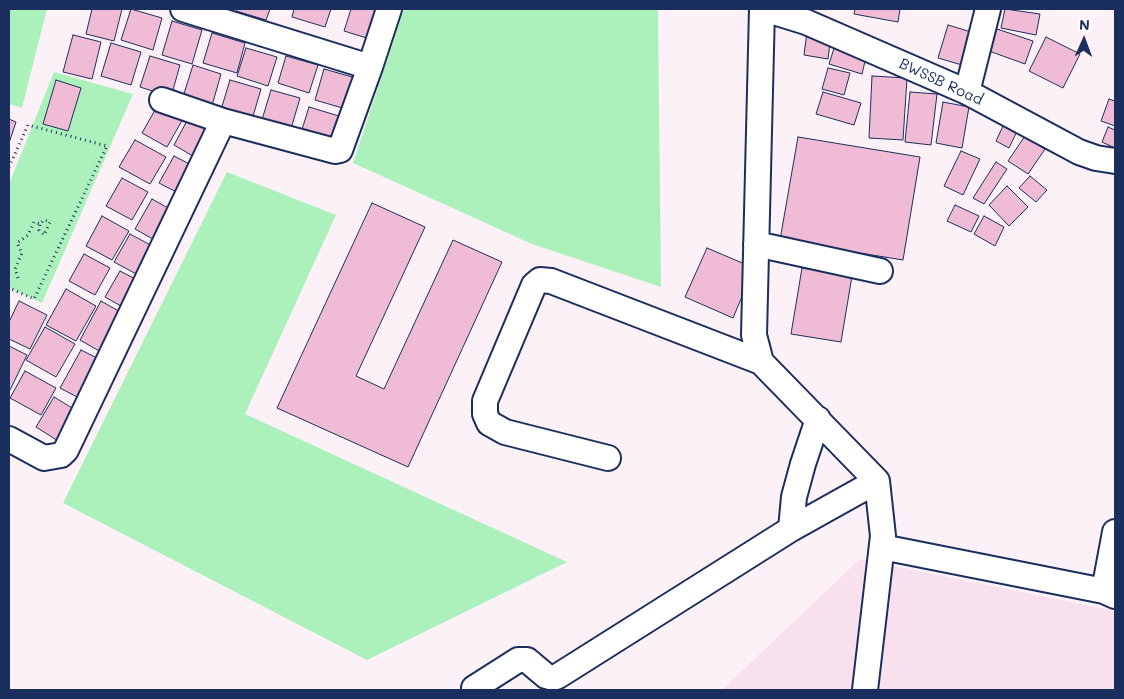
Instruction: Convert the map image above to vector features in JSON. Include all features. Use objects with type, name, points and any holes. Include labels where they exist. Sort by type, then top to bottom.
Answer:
[{"type":"street","points":[[183,9],[370,67]]},
{"type":"street","points":[[162,100],[224,122],[338,151],[342,147],[389,9]]},
{"type":"street","points":[[761,362],[754,335],[763,9]]},
{"type":"street","name":"BWSSB Road","points":[[763,9],[806,22],[967,92],[1079,152],[1096,158],[1115,161]]},
{"type":"street","points":[[967,92],[988,9]]},
{"type":"street","points":[[9,439],[44,458],[61,455],[66,450],[224,122]]},
{"type":"street","points":[[756,244],[880,271]]},
{"type":"street","points":[[608,458],[505,432],[489,423],[485,414],[485,402],[534,285],[540,280],[551,282],[761,362],[877,481],[883,536],[865,690]]},
{"type":"street","points":[[791,529],[794,497],[818,419]]},
{"type":"street","points":[[474,688],[518,660],[527,660],[546,676],[553,678],[558,676],[791,529],[877,481]]},
{"type":"street","points":[[882,547],[1110,593],[1115,532]]},
{"type":"path","points":[[9,167],[28,125],[107,146],[34,299],[9,288]]},
{"type":"path","points":[[18,278],[15,269],[22,252],[17,243],[28,236],[34,222],[40,224]]},
{"type":"shaded area","points":[[860,559],[1115,611],[1115,690],[722,690]]},
{"type":"green space","points":[[9,9],[47,9],[22,108],[9,104]]},
{"type":"green space","points":[[404,9],[658,9],[661,287],[532,244],[353,163]]},
{"type":"green space","points":[[54,72],[133,94],[42,303],[9,288],[9,184]]},
{"type":"green space","points":[[227,172],[336,215],[245,414],[567,562],[367,660],[63,503]]},
{"type":"building","points":[[92,9],[122,9],[114,41],[86,34]]},
{"type":"building","points":[[131,9],[162,18],[153,50],[121,40]]},
{"type":"building","points":[[237,9],[270,9],[266,20],[236,11]]},
{"type":"building","points":[[294,9],[331,9],[325,27],[292,17]]},
{"type":"building","points":[[351,9],[380,9],[370,39],[344,31]]},
{"type":"building","points":[[855,9],[900,9],[898,22],[854,14]]},
{"type":"building","points":[[1005,9],[1040,14],[1036,35],[1001,28]]},
{"type":"building","points":[[172,21],[202,30],[192,64],[162,55]]},
{"type":"building","points":[[948,25],[971,32],[962,65],[938,58]]},
{"type":"building","points":[[997,29],[1033,41],[1025,64],[989,51]]},
{"type":"building","points":[[807,32],[831,35],[828,59],[804,55]]},
{"type":"building","points":[[212,33],[245,43],[237,73],[203,63]]},
{"type":"building","points":[[73,35],[101,42],[92,79],[63,72]]},
{"type":"building","points":[[1046,37],[1080,54],[1063,88],[1029,71]]},
{"type":"building","points":[[836,42],[867,53],[862,74],[829,64]]},
{"type":"building","points":[[111,43],[141,52],[131,85],[101,76]]},
{"type":"building","points":[[246,48],[277,57],[268,86],[237,76]]},
{"type":"building","points":[[150,56],[180,65],[171,97],[140,87]]},
{"type":"building","points":[[286,56],[318,65],[309,93],[278,83]]},
{"type":"building","points":[[193,65],[221,74],[211,109],[182,100]]},
{"type":"building","points":[[828,68],[850,73],[844,95],[822,89]]},
{"type":"building","points":[[324,69],[356,78],[346,109],[315,100]]},
{"type":"building","points":[[872,76],[907,78],[903,140],[869,138]]},
{"type":"building","points":[[56,80],[81,88],[68,131],[43,124]]},
{"type":"building","points":[[230,80],[261,89],[251,123],[220,113]]},
{"type":"building","points":[[271,90],[300,98],[290,132],[261,123]]},
{"type":"building","points":[[823,92],[861,103],[854,125],[816,114]]},
{"type":"building","points":[[910,92],[937,94],[931,145],[905,142]]},
{"type":"building","points":[[1109,99],[1115,101],[1115,126],[1101,121]]},
{"type":"building","points":[[943,102],[969,107],[962,148],[936,143]]},
{"type":"building","points":[[159,103],[184,117],[167,147],[142,133]]},
{"type":"building","points":[[309,107],[339,116],[330,145],[300,136]]},
{"type":"building","points":[[189,117],[214,131],[198,159],[174,145]]},
{"type":"building","points":[[9,119],[16,122],[9,143]]},
{"type":"building","points":[[1005,122],[1018,129],[1009,148],[996,141]]},
{"type":"building","points":[[1108,127],[1115,130],[1115,148],[1102,142]]},
{"type":"building","points":[[1025,136],[1045,149],[1028,174],[1008,161]]},
{"type":"building","points":[[798,137],[920,157],[903,260],[780,240]]},
{"type":"building","points":[[135,140],[166,157],[150,184],[119,167]]},
{"type":"building","points":[[961,151],[980,159],[963,195],[944,186]]},
{"type":"building","points":[[174,156],[199,169],[184,196],[159,183]]},
{"type":"building","points":[[996,162],[1007,169],[984,204],[973,198]]},
{"type":"building","points":[[1030,176],[1047,190],[1036,202],[1019,188]]},
{"type":"building","points":[[122,178],[148,192],[132,220],[106,206]]},
{"type":"building","points":[[1007,186],[1028,207],[1009,226],[989,205]]},
{"type":"building","points":[[152,199],[177,213],[160,243],[135,229]]},
{"type":"building","points":[[372,203],[425,227],[356,376],[384,389],[453,240],[502,262],[408,467],[277,408]]},
{"type":"building","points":[[955,205],[979,216],[971,232],[947,221]]},
{"type":"building","points":[[102,216],[129,231],[112,260],[86,246]]},
{"type":"building","points":[[984,216],[1004,227],[995,246],[974,234]]},
{"type":"building","points":[[130,234],[158,249],[142,277],[114,262]]},
{"type":"building","points":[[707,248],[754,268],[733,318],[685,297]]},
{"type":"building","points":[[84,254],[110,268],[95,295],[69,281]]},
{"type":"building","points":[[802,268],[852,276],[841,342],[791,334]]},
{"type":"building","points":[[120,271],[143,283],[128,310],[105,297]]},
{"type":"building","points":[[66,289],[96,306],[76,341],[46,325]]},
{"type":"building","points":[[19,301],[47,315],[30,349],[9,339],[9,322]]},
{"type":"building","points":[[101,301],[122,313],[101,352],[80,340]]},
{"type":"building","points":[[45,327],[75,344],[56,377],[26,360]]},
{"type":"building","points":[[9,346],[27,355],[10,390],[9,389]]},
{"type":"building","points":[[81,350],[103,361],[81,399],[60,388]]},
{"type":"building","points":[[25,371],[56,388],[41,415],[10,398]]},
{"type":"building","points":[[54,397],[82,414],[63,444],[36,427]]}]
